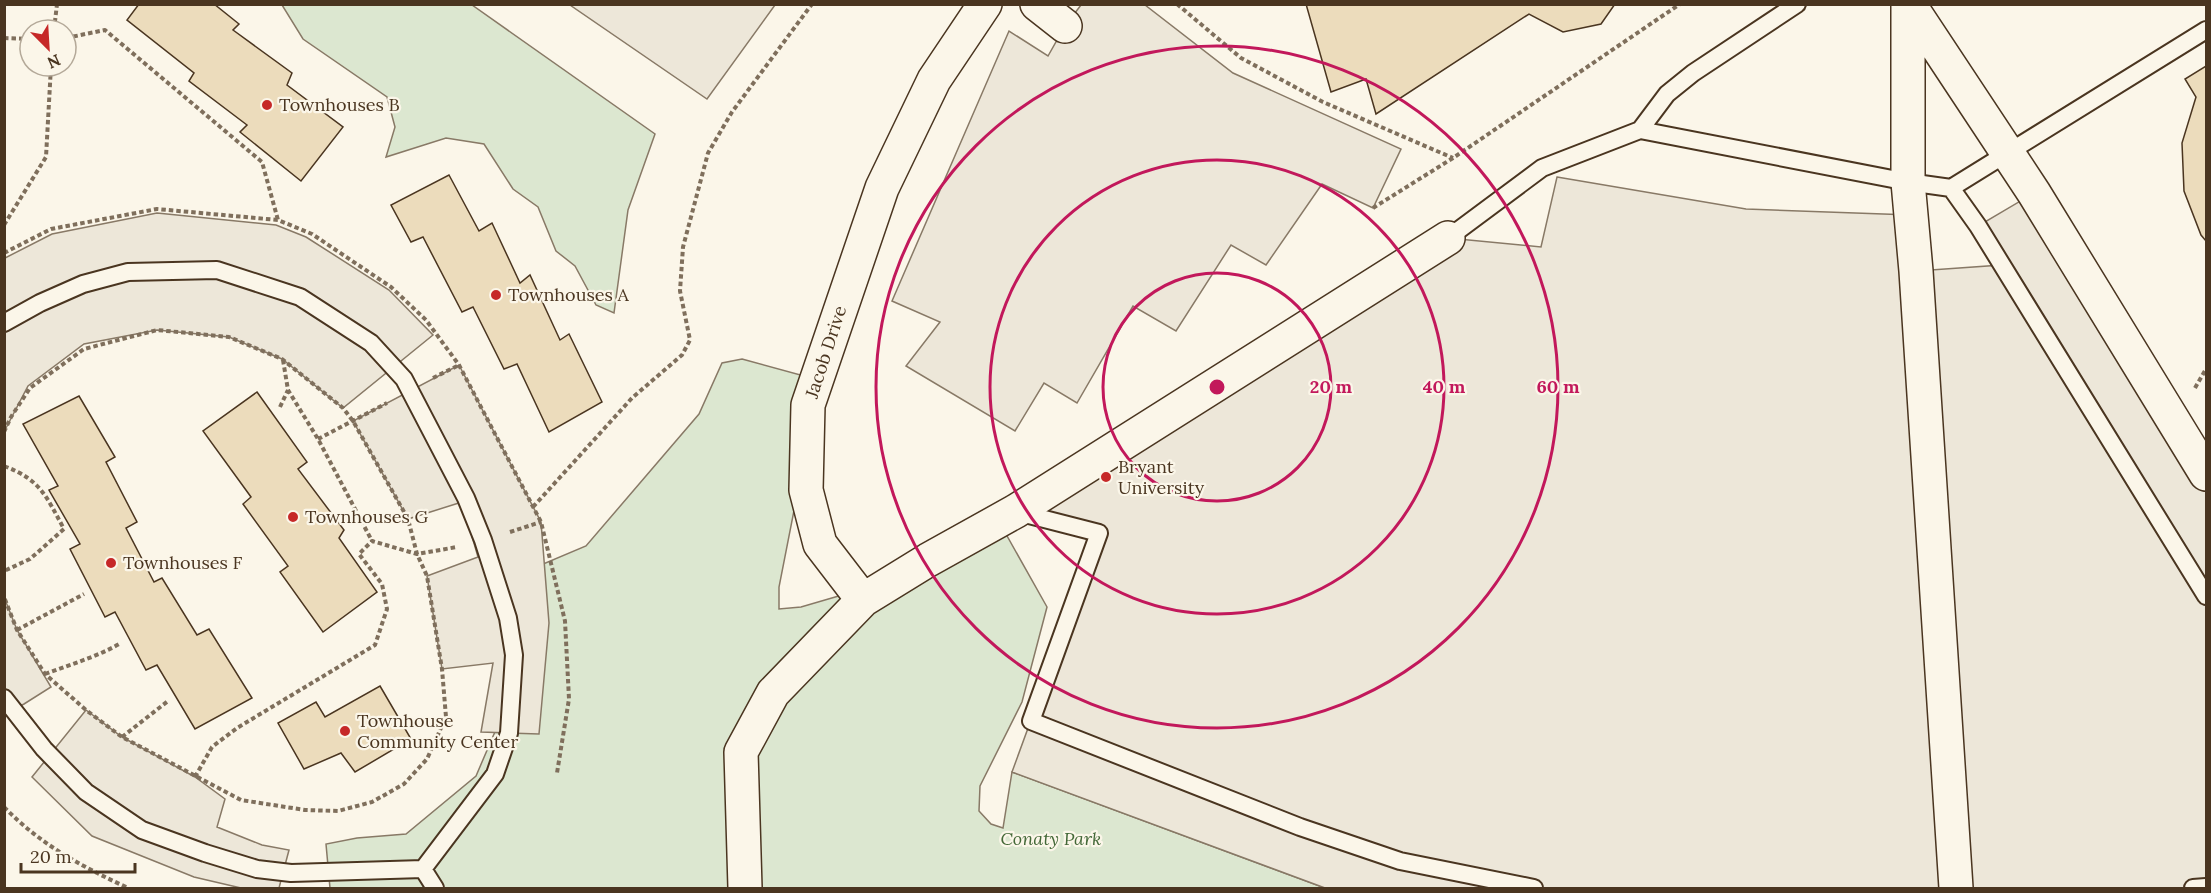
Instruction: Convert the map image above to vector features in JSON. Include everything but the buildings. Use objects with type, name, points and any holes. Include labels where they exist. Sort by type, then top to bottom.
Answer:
[{"type":"street","name":"Jacob Drive","points":[[863,600],[820,544],[806,490],[808,405],[882,188],[934,80],[985,4]]},
{"type":"street","points":[[1037,4],[1065,26]]},
{"type":"street","points":[[1908,4],[2034,193],[2206,474]]},
{"type":"street","points":[[1908,4],[1908,182],[1916,271],[1956,888]]},
{"type":"street","points":[[745,888],[741,752],[773,693],[863,600],[928,560],[1016,512],[1448,238]]},
{"type":"lane","points":[[1448,238],[1542,168],[1640,130],[1667,94],[1693,73],[1797,4]]},
{"type":"lane","points":[[1640,130],[1908,182],[1951,188],[2206,30]]},
{"type":"lane","points":[[1951,188],[1978,226],[2206,596]]},
{"type":"lane","points":[[4,323],[40,303],[83,284],[128,272],[217,270],[300,297],[371,343],[404,379],[466,498],[483,540],[508,618],[514,655],[509,732],[495,774],[423,869]]},
{"type":"lane","points":[[1016,512],[1099,533],[1031,720],[1300,827],[1400,861],[1534,888]]},
{"type":"lane","points":[[4,698],[44,749],[86,792],[142,830],[205,854],[257,869],[291,873],[423,869]]},
{"type":"lane","points":[[423,869],[435,888]]},
{"type":"lane","points":[[2193,888],[2206,887]]},
{"type":"path","points":[[533,507],[632,398],[682,355],[690,340],[680,291],[683,248],[708,153],[732,112],[812,4]]},
{"type":"path","points":[[1177,4],[1240,58],[1323,102],[1453,158]]},
{"type":"path","points":[[1373,208],[1453,158],[1680,4]]},
{"type":"path","points":[[78,36],[105,30],[262,162],[278,220]]},
{"type":"path","points":[[4,225],[46,157],[50,78]]},
{"type":"path","points":[[4,432],[30,388],[84,349],[157,330],[229,337],[282,359],[343,408],[353,421],[408,519],[417,554],[427,576],[442,669],[446,717],[427,759],[404,784],[372,802],[338,811],[305,810],[240,800],[122,737],[86,710],[45,674],[17,630],[4,597]]},
{"type":"path","points":[[282,359],[288,390],[318,439],[372,541],[417,554]]},
{"type":"path","points":[[280,408],[288,390]]},
{"type":"path","points":[[4,466],[24,473],[41,488],[64,530],[30,559],[4,571]]},
{"type":"path","points":[[195,777],[212,747],[237,728],[375,645],[387,609],[382,584],[358,554],[372,541]]},
{"type":"path","points":[[17,630],[84,594]]},
{"type":"path","points":[[45,674],[98,656],[121,643]]},
{"type":"path","points":[[122,737],[168,701]]},
{"type":"path","points":[[4,807],[25,828],[68,858],[128,888]]},
{"type":"green space","points":[[282,5],[472,5],[655,134],[628,210],[614,313],[596,305],[575,266],[556,251],[538,207],[513,189],[484,144],[446,138],[386,157],[395,127],[387,97],[303,39]]},
{"type":"green space","name":"Conaty Park","points":[[742,359],[815,379],[820,378],[779,587],[779,609],[801,607],[931,569],[1002,527],[1047,607],[1022,702],[980,786],[979,811],[991,824],[1003,828],[1012,772],[1325,888],[330,888],[326,844],[357,838],[406,834],[476,776],[506,706],[503,581],[586,546],[699,414],[722,363]]},
{"type":"shaded area","points":[[570,5],[775,5],[707,99]]},
{"type":"shaded area","points":[[1081,5],[1145,5],[1233,73],[1401,149],[1373,208],[1322,184],[1266,265],[1231,245],[1176,331],[1133,306],[1077,403],[1044,383],[1015,431],[906,366],[940,322],[892,301],[1009,31],[1048,56],[1065,26]]},
{"type":"shaded area","points":[[1557,177],[1746,209],[1911,215],[1917,271],[2001,265],[1978,226],[2034,193],[2206,474],[2206,888],[1325,888],[1012,772],[1099,534],[1016,511],[1448,238],[1541,247]]},
{"type":"shaded area","points":[[157,213],[276,225],[306,237],[389,290],[433,335],[343,408],[282,359],[229,337],[157,330],[84,344],[28,386],[5,430],[5,258],[52,234]]},
{"type":"shaded area","points":[[459,365],[541,522],[549,623],[539,734],[481,732],[493,663],[442,669],[427,576],[478,557],[462,502],[408,519],[353,421]]},
{"type":"shaded area","points":[[4,597],[17,630],[51,687],[5,714]]},
{"type":"shaded area","points":[[86,710],[122,737],[195,777],[225,799],[217,827],[262,845],[289,850],[279,888],[241,888],[194,877],[92,836],[32,777]]},
{"type":"place","name":"Townhouses B","points":[[267,105]]},
{"type":"place","name":"Townhouses A","points":[[496,295]]},
{"type":"place","name":"Bryant University","points":[[1106,477]]},
{"type":"place","name":"Townhouses G","points":[[293,517]]},
{"type":"place","name":"Townhouses F","points":[[111,563]]},
{"type":"place","name":"Townhouse Community Center","points":[[345,731]]}]
